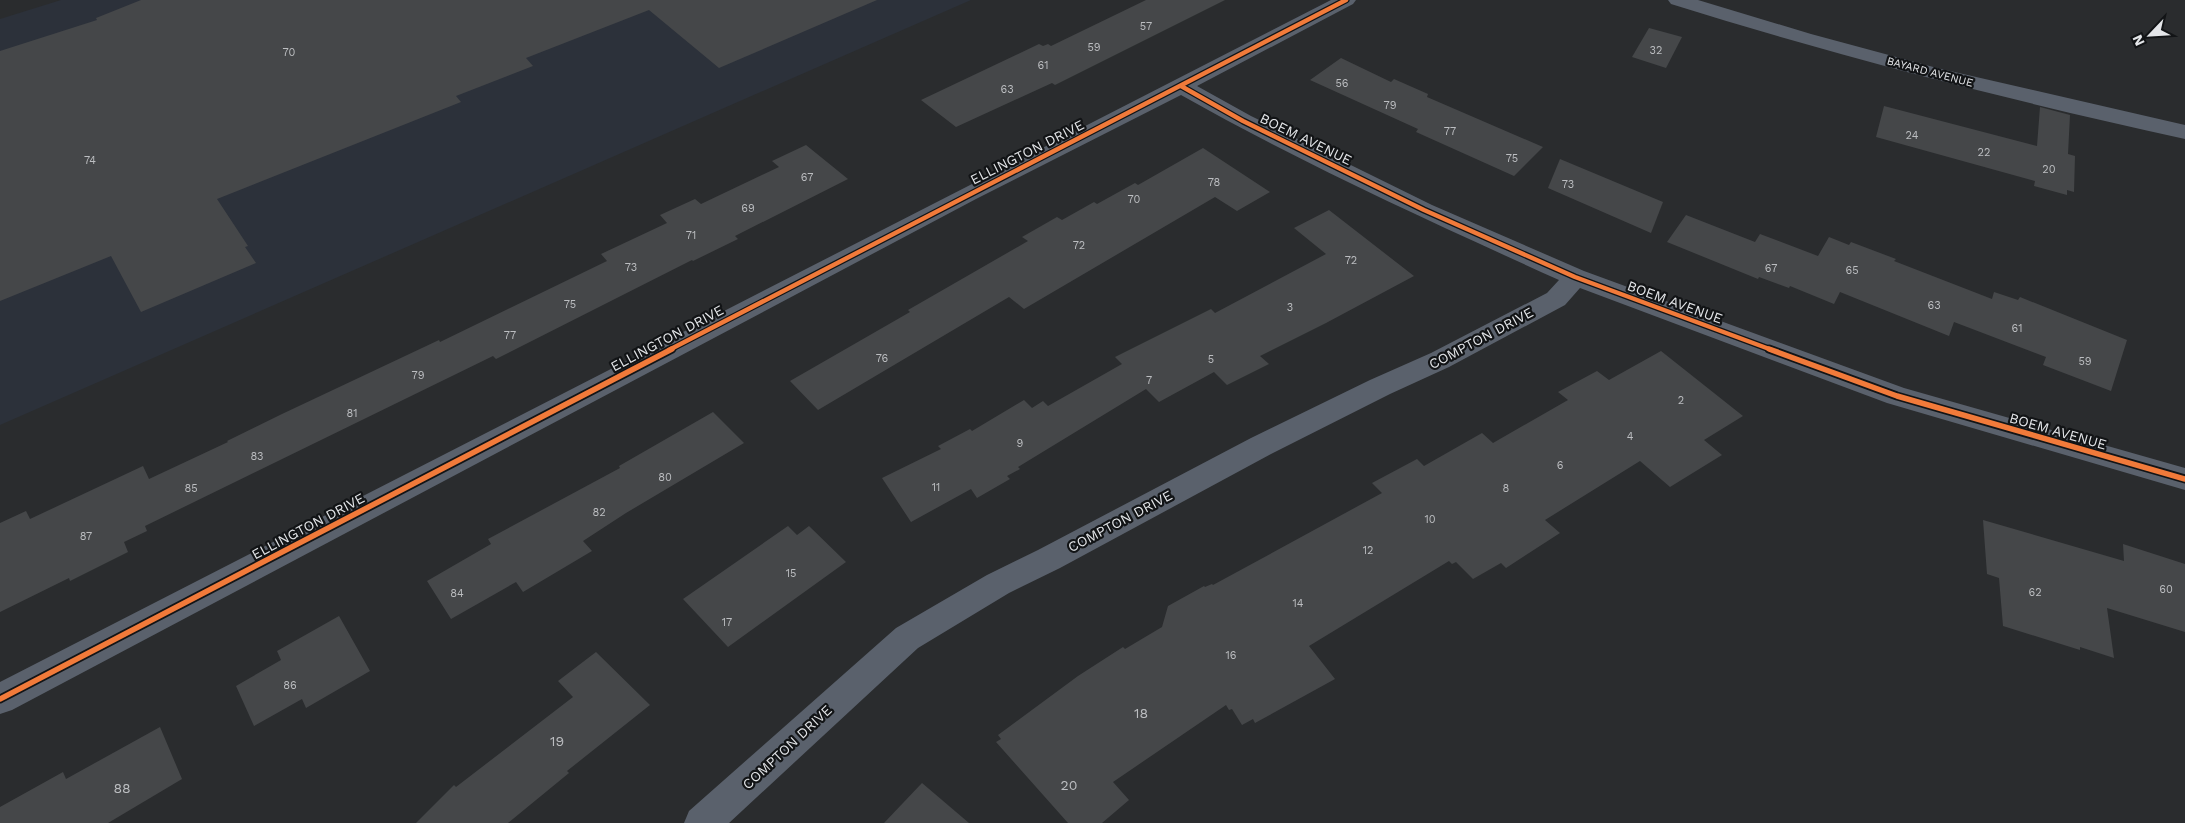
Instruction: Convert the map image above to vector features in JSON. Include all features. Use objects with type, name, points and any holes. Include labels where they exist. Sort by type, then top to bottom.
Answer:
[{"type":"street","name":"ELLINGTON DRIVE","points":[[0,699],[968,194],[1346,0]]},
{"type":"street","name":"BAYARD AVENUE","points":[[1678,0],[1791,36],[1935,74],[2045,102],[2185,132]]},
{"type":"street","name":"BOEM AVENUE","points":[[1181,86],[1243,121],[1424,210],[1575,277],[1897,396],[2185,479]]},
{"type":"street","name":"COMPTON DRIVE","points":[[702,823],[907,638],[998,584],[1049,559],[1261,446],[1380,387],[1440,360],[1556,299],[1575,277]]},
{"type":"shaded area","points":[[61,0],[971,0],[0,425],[0,19]]},
{"type":"building","points":[[141,0],[877,0],[719,68],[649,10],[526,58],[533,66],[456,96],[461,102],[217,199],[248,246],[245,247],[256,263],[141,312],[111,256],[0,301],[0,51],[97,20],[96,18]]},
{"type":"building","points":[[1146,0],[1225,0],[1055,85],[1052,83],[956,127],[921,100],[1039,44],[1051,46]]},
{"type":"building","points":[[1649,28],[1682,37],[1666,68],[1632,57]]},
{"type":"building","points":[[1341,58],[1391,82],[1394,79],[1428,94],[1427,97],[1543,147],[1514,176],[1416,132],[1418,129],[1310,80]]},
{"type":"building","points":[[1884,106],[2037,146],[2040,107],[2070,115],[2068,154],[2075,156],[2074,192],[2067,190],[2067,195],[2034,186],[2035,181],[1876,137]]},
{"type":"building","points":[[806,145],[848,179],[735,236],[738,239],[692,260],[496,359],[493,356],[145,526],[147,531],[124,542],[128,552],[70,581],[69,578],[0,612],[0,523],[26,511],[30,519],[143,466],[149,479],[228,442],[282,414],[439,340],[440,342],[607,261],[601,254],[667,223],[660,215],[695,199],[701,204],[779,167],[772,161]]},
{"type":"building","points":[[1203,148],[1270,192],[1237,211],[1215,197],[1024,309],[1009,297],[818,410],[790,381],[1028,241],[1022,237],[1057,217],[1062,220],[1094,202],[1097,204],[1135,183],[1138,185]]},
{"type":"building","points":[[1560,159],[1663,202],[1651,233],[1548,188]]},
{"type":"building","points":[[1329,210],[1414,276],[1260,356],[1269,364],[1227,385],[1214,372],[1159,402],[1146,389],[1018,467],[1020,469],[1007,476],[1010,479],[977,498],[971,489],[911,522],[882,478],[941,449],[938,446],[970,429],[972,431],[1024,400],[1032,408],[1043,401],[1048,406],[1122,364],[1115,357],[1211,309],[1215,313],[1326,254],[1294,228]]},
{"type":"building","points":[[1686,215],[1755,242],[1760,234],[1818,256],[1829,237],[1849,245],[1851,242],[1992,299],[1994,292],[2018,300],[2020,297],[2127,340],[2111,391],[2043,365],[2046,357],[1954,322],[1949,336],[1840,292],[1834,304],[1790,286],[1789,288],[1759,277],[1758,279],[1667,242]]},
{"type":"building","points":[[1661,351],[1743,416],[1704,440],[1722,455],[1670,487],[1640,461],[1545,520],[1560,533],[1506,568],[1501,563],[1473,579],[1456,562],[1452,564],[1449,561],[1309,646],[1335,679],[1255,723],[1253,719],[1242,725],[1232,709],[1229,710],[1226,705],[1113,782],[1129,800],[1102,823],[1068,823],[996,742],[1001,739],[998,735],[1078,676],[1123,647],[1125,649],[1162,627],[1168,606],[1204,586],[1213,585],[1382,493],[1372,483],[1417,459],[1424,466],[1482,433],[1493,443],[1568,400],[1558,392],[1597,371],[1609,380]]},
{"type":"building","points":[[713,412],[744,443],[626,513],[583,541],[592,551],[523,592],[516,582],[451,619],[427,581],[491,544],[488,539],[620,468],[619,466]]},
{"type":"building","points":[[1983,520],[2124,561],[2123,544],[2185,564],[2185,632],[2107,608],[2114,658],[2080,647],[2080,650],[2003,626],[1999,578],[1987,574]]},
{"type":"building","points":[[788,526],[797,535],[809,526],[846,562],[728,647],[683,599]]},
{"type":"building","points":[[339,616],[370,671],[306,708],[302,699],[254,726],[236,686],[281,660],[277,651]]},
{"type":"building","points":[[596,652],[650,705],[567,771],[569,773],[508,823],[416,823],[454,785],[456,787],[573,697],[558,681]]},
{"type":"building","points":[[160,727],[182,779],[108,823],[0,823],[0,807],[63,772],[66,779]]},
{"type":"building","points":[[922,783],[969,823],[884,823]]},
{"type":"cycle path","points":[[0,699],[968,194],[1135,110],[1346,0]]},
{"type":"cycle path","points":[[1181,86],[1243,121],[1424,210],[1575,277],[1897,396],[2185,479]]}]
